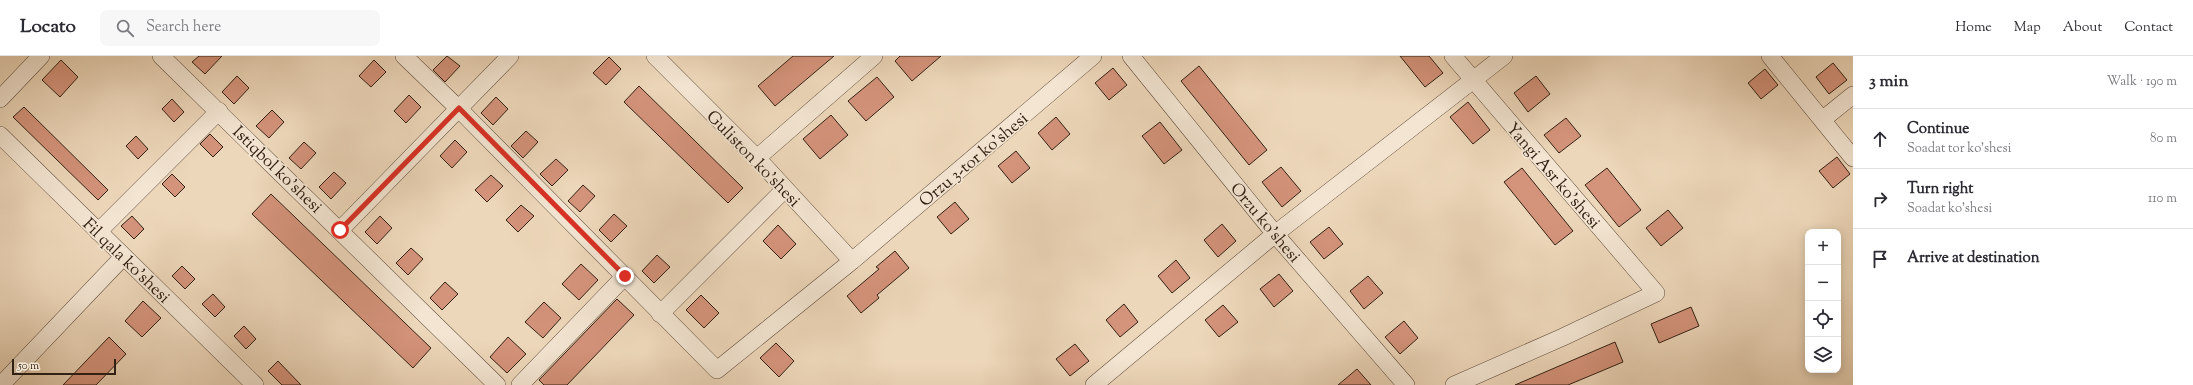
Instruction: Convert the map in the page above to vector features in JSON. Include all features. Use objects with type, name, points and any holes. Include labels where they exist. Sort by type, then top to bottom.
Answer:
[{"type":"street","points":[[0,99],[41,56]]},
{"type":"street","name":"Istiqbol ko'shesi","points":[[161,56],[219,111],[497,385]]},
{"type":"street","points":[[404,56],[459,108],[625,276],[660,314],[784,189]]},
{"type":"street","points":[[340,230],[510,56]]},
{"type":"street","name":"Guliston ko'shesi","points":[[655,56],[757,158],[852,261]]},
{"type":"street","points":[[757,158],[874,56]]},
{"type":"street","name":"Orzu 3-tor ko'shesi","points":[[660,314],[717,370],[852,261],[1093,56]]},
{"type":"street","name":"Orzu ko'shesi","points":[[1131,56],[1275,234],[1406,385]]},
{"type":"street","name":"Yangi Asr ko'shesi","points":[[1453,56],[1656,293],[1563,337],[1454,385]]},
{"type":"street","points":[[1094,385],[1275,234],[1504,56]]},
{"type":"street","points":[[1770,56],[1853,158]]},
{"type":"street","points":[[1822,120],[1853,95]]},
{"type":"street","points":[[98,232],[219,111]]},
{"type":"street","name":"Fil qala ko'shesi","points":[[0,135],[255,385]]},
{"type":"street","points":[[1,385],[123,257]]},
{"type":"street","points":[[520,385],[625,276]]},
{"type":"building","points":[[199,56],[222,56],[205,74],[192,62]]},
{"type":"building","points":[[447,56],[460,66],[445,82],[433,70]]},
{"type":"building","points":[[793,56],[834,56],[775,106],[758,86]]},
{"type":"building","points":[[900,56],[941,56],[912,81],[895,61]]},
{"type":"building","points":[[1400,56],[1429,56],[1443,73],[1425,87]]},
{"type":"building","points":[[609,57],[621,69],[606,85],[593,73]]},
{"type":"building","points":[[61,60],[78,77],[60,97],[42,80]]},
{"type":"building","points":[[374,60],[386,72],[371,87],[359,76]]},
{"type":"building","points":[[1833,63],[1847,80],[1829,94],[1816,77]]},
{"type":"building","points":[[1199,66],[1267,150],[1249,165],[1181,81]]},
{"type":"building","points":[[1113,68],[1127,85],[1109,100],[1095,83]]},
{"type":"building","points":[[1765,69],[1778,85],[1761,99],[1748,83]]},
{"type":"building","points":[[237,76],[249,88],[234,104],[222,92]]},
{"type":"building","points":[[1536,76],[1550,94],[1528,112],[1514,93]]},
{"type":"building","points":[[877,77],[894,97],[866,121],[848,101]]},
{"type":"building","points":[[639,86],[743,188],[728,203],[624,102]]},
{"type":"building","points":[[409,95],[421,107],[406,123],[394,111]]},
{"type":"building","points":[[496,97],[508,109],[493,125],[481,113]]},
{"type":"building","points":[[172,99],[184,112],[174,122],[162,109]]},
{"type":"building","points":[[1468,102],[1490,130],[1473,144],[1450,117]]},
{"type":"building","points":[[24,107],[108,190],[98,200],[13,117]]},
{"type":"building","points":[[272,110],[284,122],[269,138],[256,126]]},
{"type":"building","points":[[831,115],[848,135],[820,159],[803,139]]},
{"type":"building","points":[[1056,117],[1070,134],[1052,150],[1038,133]]},
{"type":"building","points":[[1566,118],[1581,136],[1559,153],[1544,135]]},
{"type":"building","points":[[1160,122],[1182,150],[1164,164],[1142,136]]},
{"type":"building","points":[[526,131],[538,142],[523,158],[511,146]]},
{"type":"building","points":[[210,134],[223,147],[213,157],[200,144]]},
{"type":"building","points":[[136,136],[148,149],[138,159],[126,146]]},
{"type":"building","points":[[455,140],[467,152],[452,168],[440,156]]},
{"type":"building","points":[[304,142],[316,153],[301,169],[289,158]]},
{"type":"building","points":[[1016,151],[1030,168],[1012,183],[998,166]]},
{"type":"building","points":[[1837,157],[1850,174],[1833,188],[1819,171]]},
{"type":"building","points":[[556,159],[568,170],[552,186],[540,174]]},
{"type":"building","points":[[1281,167],[1301,191],[1282,207],[1262,182]]},
{"type":"building","points":[[1522,168],[1573,231],[1555,245],[1504,182]]},
{"type":"building","points":[[1607,168],[1641,210],[1619,227],[1585,185]]},
{"type":"building","points":[[334,172],[346,183],[331,199],[319,187]]},
{"type":"building","points":[[172,174],[185,187],[175,197],[162,184]]},
{"type":"building","points":[[491,175],[503,186],[487,202],[475,190]]},
{"type":"building","points":[[583,185],[595,196],[580,212],[568,201]]},
{"type":"building","points":[[271,194],[431,348],[413,368],[252,214]]},
{"type":"building","points":[[955,202],[969,219],[951,234],[937,217]]},
{"type":"building","points":[[521,205],[534,216],[518,232],[506,220]]},
{"type":"building","points":[[1668,210],[1683,228],[1661,246],[1646,228]]},
{"type":"building","points":[[614,214],[627,226],[611,242],[599,230]]},
{"type":"building","points":[[132,216],[144,229],[134,239],[121,226]]},
{"type":"building","points":[[380,216],[392,228],[377,244],[365,232]]},
{"type":"building","points":[[1222,224],[1236,241],[1218,257],[1204,240]]},
{"type":"building","points":[[778,225],[796,244],[781,259],[763,241]]},
{"type":"building","points":[[1329,227],[1343,244],[1324,259],[1310,242]]},
{"type":"building","points":[[411,248],[423,259],[408,275],[396,263]]},
{"type":"building","points":[[895,251],[909,268],[877,295],[879,298],[861,313],[847,296],[879,269],[876,267]]},
{"type":"building","points":[[657,255],[670,267],[654,283],[642,271]]},
{"type":"building","points":[[1176,260],[1190,278],[1172,293],[1158,276]]},
{"type":"building","points":[[581,264],[598,280],[579,300],[562,284]]},
{"type":"building","points":[[182,266],[195,279],[185,289],[172,276]]},
{"type":"building","points":[[1279,274],[1293,291],[1274,307],[1260,289]]},
{"type":"building","points":[[1368,276],[1383,293],[1364,309],[1350,291]]},
{"type":"building","points":[[445,282],[458,294],[442,310],[430,298]]},
{"type":"building","points":[[213,294],[225,307],[215,317],[202,304]]},
{"type":"building","points":[[701,295],[719,313],[704,328],[686,310]]},
{"type":"building","points":[[617,299],[634,315],[567,385],[544,385],[539,380]]},
{"type":"building","points":[[143,301],[161,318],[142,337],[125,321]]},
{"type":"building","points":[[544,302],[561,318],[543,338],[525,322]]},
{"type":"building","points":[[1124,304],[1138,322],[1120,337],[1106,320]]},
{"type":"building","points":[[1223,305],[1238,322],[1219,337],[1205,320]]},
{"type":"building","points":[[1691,307],[1699,326],[1659,343],[1651,324]]},
{"type":"building","points":[[1404,321],[1418,338],[1400,354],[1385,337]]},
{"type":"building","points":[[244,326],[256,339],[246,349],[234,336]]},
{"type":"building","points":[[109,337],[126,354],[96,385],[63,385]]},
{"type":"building","points":[[508,337],[526,354],[507,373],[490,357]]},
{"type":"building","points":[[1615,342],[1623,362],[1568,385],[1515,385]]},
{"type":"building","points":[[776,343],[794,361],[779,377],[760,358]]},
{"type":"building","points":[[1075,344],[1089,361],[1070,376],[1056,359]]},
{"type":"building","points":[[278,361],[301,385],[282,385],[268,371]]},
{"type":"building","points":[[1357,369],[1371,385],[1338,385]]},
{"type":"route","points":[[340,230],[459,108],[625,276]]}]
